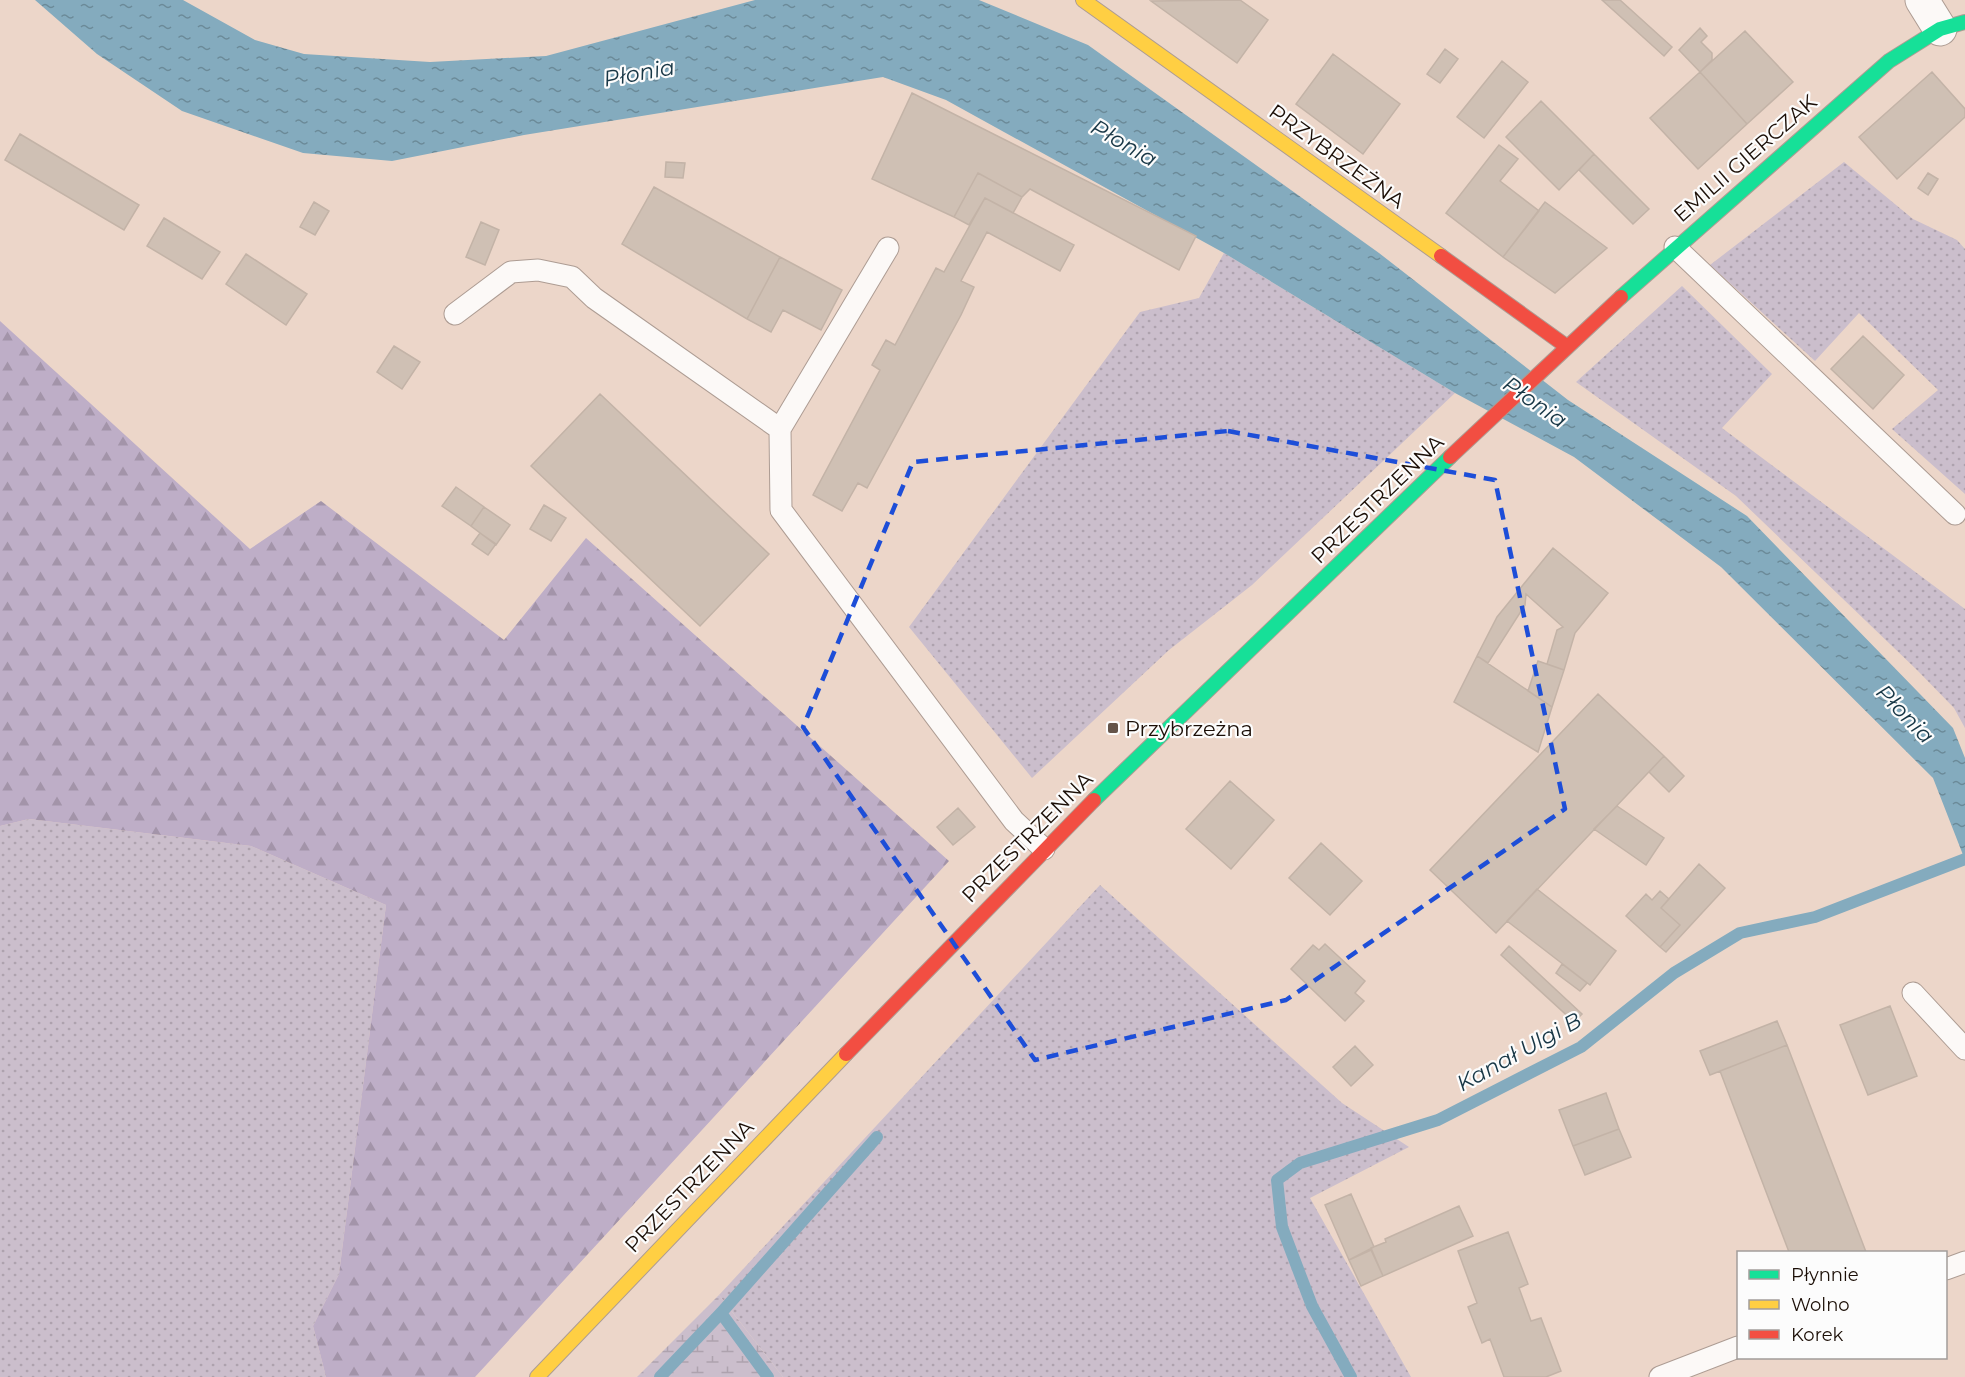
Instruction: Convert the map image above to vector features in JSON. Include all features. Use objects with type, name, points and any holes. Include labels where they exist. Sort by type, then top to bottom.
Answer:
[{"type":"street","name":"PRZYBRZEŻNA","points":[[1083,0],[1566,346]]},
{"type":"street","points":[[1922,0],[1952,26]]},
{"type":"street","name":"EMILII GIERCZAK","points":[[1566,346],[1675,247],[1889,61],[1952,26]]},
{"type":"street","name":"PRZESTRZENNA","points":[[537,1377],[1044,849],[1146,747],[1566,346]]},
{"type":"lane","points":[[1675,247],[1955,514]]},
{"type":"lane","points":[[888,248],[780,429],[780,510],[1014,821],[1044,849]]},
{"type":"lane","points":[[454,314],[511,272],[538,270],[572,277],[594,298],[780,429]]},
{"type":"lane","points":[[1913,993],[1965,1049]]},
{"type":"lane","points":[[1947,1269],[1965,1262]]},
{"type":"lane","points":[[1660,1377],[1737,1347]]},
{"type":"highlighted area","points":[[1228,431],[1495,480],[1565,809],[1286,1000],[1035,1060],[803,727],[913,462]]},
{"type":"green space","points":[[1844,162],[1913,219],[1957,240],[1965,249],[1965,494],[1892,429],[1938,390],[1859,313],[1815,361],[1710,265]]},
{"type":"green space","points":[[1224,253],[1455,393],[1252,585],[1169,650],[1032,778],[909,627],[1140,312],[1199,298]]},
{"type":"green space","points":[[1682,286],[1772,374],[1722,428],[1965,609],[1965,728],[1954,708],[1917,670],[1736,496],[1576,382]]},
{"type":"green space","points":[[0,321],[250,549],[321,501],[504,640],[586,538],[949,861],[475,1377],[326,1377],[313,1326],[339,1274],[386,905],[251,846],[29,819],[0,826]]},
{"type":"green space","points":[[29,819],[251,846],[386,905],[339,1274],[313,1326],[326,1377],[0,1377],[0,826]]},
{"type":"green space","points":[[1100,885],[1342,1103],[1409,1147],[1310,1198],[1411,1377],[783,1377],[719,1295]]},
{"type":"green space","points":[[719,1295],[783,1377],[637,1377]]},
{"type":"water","name":"Płonia","points":[[35,0],[183,0],[255,40],[304,54],[430,62],[546,56],[755,0],[979,0],[1088,45],[1379,253],[1568,400],[1747,516],[1953,728],[1965,758],[1965,860],[1933,778],[1721,567],[1574,457],[1455,393],[1224,253],[946,100],[883,77],[524,135],[392,161],[303,153],[182,111],[97,54]]},
{"type":"building","points":[[1240,0],[1268,20],[1237,63],[1151,1]]},
{"type":"building","points":[[1602,0],[1620,0],[1672,47],[1664,56]]},
{"type":"building","points":[[1700,28],[1707,36],[1701,42],[1712,53],[1712,60],[1700,72],[1679,50]]},
{"type":"building","points":[[1745,31],[1793,82],[1747,124],[1700,72]]},
{"type":"building","points":[[1445,49],[1458,59],[1440,83],[1427,74]]},
{"type":"building","points":[[1333,54],[1400,104],[1363,154],[1296,104]]},
{"type":"building","points":[[1502,61],[1528,82],[1484,138],[1457,117]]},
{"type":"building","points":[[1700,72],[1747,124],[1698,169],[1650,118]]},
{"type":"building","points":[[1932,72],[1965,109],[1965,117],[1897,179],[1859,137]]},
{"type":"building","points":[[912,93],[1196,236],[1179,270],[1030,189],[1022,197],[978,173],[954,217],[872,179]]},
{"type":"building","points":[[1541,101],[1594,154],[1559,190],[1506,137]]},
{"type":"building","points":[[20,134],[139,205],[124,230],[5,160]]},
{"type":"building","points":[[1499,145],[1518,159],[1500,181],[1539,211],[1503,257],[1446,213]]},
{"type":"building","points":[[1594,154],[1649,209],[1633,224],[1579,170]]},
{"type":"building","points":[[666,162],[685,163],[683,178],[665,177]]},
{"type":"building","points":[[978,173],[1022,197],[1013,213],[985,198],[969,225],[954,217]]},
{"type":"building","points":[[1928,173],[1938,179],[1928,195],[1918,188]]},
{"type":"building","points":[[654,187],[780,257],[747,319],[622,244]]},
{"type":"building","points":[[985,198],[1074,245],[1060,271],[987,232],[961,281],[974,287],[961,315],[867,488],[858,483],[842,511],[813,495],[880,370],[872,365],[886,340],[895,345],[936,268],[944,272]]},
{"type":"building","points":[[314,202],[329,211],[315,235],[300,227]]},
{"type":"building","points":[[1545,202],[1607,248],[1555,293],[1503,257]]},
{"type":"building","points":[[164,218],[220,252],[202,279],[147,246]]},
{"type":"building","points":[[481,222],[499,230],[485,265],[466,257]]},
{"type":"building","points":[[246,254],[307,294],[286,325],[226,284]]},
{"type":"building","points":[[780,257],[842,290],[821,330],[783,310],[771,332],[747,319]]},
{"type":"building","points":[[1863,336],[1904,375],[1873,409],[1831,369]]},
{"type":"building","points":[[394,346],[420,362],[402,389],[377,372]]},
{"type":"building","points":[[600,394],[769,554],[700,626],[531,466]]},
{"type":"building","points":[[456,487],[484,507],[471,526],[442,506]]},
{"type":"building","points":[[544,505],[566,518],[551,541],[530,529]]},
{"type":"building","points":[[484,507],[510,525],[496,545],[471,526]]},
{"type":"building","points":[[480,533],[496,544],[488,555],[472,544]]},
{"type":"building","points":[[1553,548],[1608,593],[1575,633],[1564,670],[1547,664],[1557,630],[1563,627],[1526,594],[1525,605],[1488,663],[1477,656],[1497,617]]},
{"type":"building","points":[[1477,656],[1552,707],[1538,752],[1454,702]]},
{"type":"building","points":[[1538,661],[1564,670],[1552,707],[1528,691]]},
{"type":"building","points":[[1598,694],[1664,756],[1496,933],[1430,870]]},
{"type":"building","points":[[1664,756],[1684,776],[1669,792],[1649,772]]},
{"type":"building","points":[[1230,781],[1274,820],[1231,869],[1186,829]]},
{"type":"building","points":[[1617,806],[1664,838],[1646,865],[1594,829]]},
{"type":"building","points":[[958,808],[975,827],[953,845],[937,827]]},
{"type":"building","points":[[1321,843],[1362,881],[1330,915],[1289,878]]},
{"type":"building","points":[[1699,864],[1725,888],[1666,952],[1660,947],[1680,925],[1661,908]]},
{"type":"building","points":[[1537,889],[1616,951],[1590,985],[1507,921]]},
{"type":"building","points":[[1660,891],[1669,899],[1661,908],[1680,925],[1660,947],[1626,916],[1646,894],[1652,900]]},
{"type":"building","points":[[1325,944],[1365,981],[1355,993],[1364,1001],[1345,1021],[1291,969],[1313,945],[1319,950]]},
{"type":"building","points":[[1509,946],[1582,1014],[1574,1022],[1501,955]]},
{"type":"building","points":[[1562,964],[1587,983],[1580,991],[1556,973]]},
{"type":"building","points":[[1890,1006],[1917,1076],[1868,1095],[1840,1025]]},
{"type":"building","points":[[1777,1021],[1787,1045],[1710,1075],[1700,1051]]},
{"type":"building","points":[[1787,1045],[1866,1251],[1789,1251],[1720,1071]]},
{"type":"building","points":[[1355,1046],[1373,1065],[1351,1086],[1333,1067]]},
{"type":"building","points":[[1606,1093],[1619,1129],[1573,1146],[1559,1110]]},
{"type":"building","points":[[1619,1129],[1631,1157],[1585,1175],[1573,1146]]},
{"type":"building","points":[[1351,1194],[1374,1247],[1349,1260],[1325,1205]]},
{"type":"building","points":[[1459,1206],[1473,1236],[1383,1276],[1371,1248],[1386,1242],[1385,1239]]},
{"type":"building","points":[[1508,1232],[1528,1284],[1519,1288],[1531,1321],[1541,1318],[1561,1371],[1546,1377],[1504,1377],[1490,1339],[1482,1343],[1468,1307],[1477,1303],[1458,1251]]},
{"type":"building","points":[[1371,1250],[1383,1276],[1361,1286],[1349,1260]]},
{"type":"waterway","name":"Kanał Ulgi B","points":[[1351,1377],[1312,1306],[1282,1227],[1277,1180],[1300,1163],[1438,1120],[1581,1047],[1674,973],[1740,933],[1815,917],[1965,859]]},
{"type":"waterway","points":[[660,1377],[721,1313],[877,1137]]},
{"type":"waterway","points":[[721,1313],[768,1377]]},
{"type":"traffic: fast","points":[[1621,297],[1889,61],[1940,29],[1965,22]]},
{"type":"traffic: fast","points":[[1094,800],[1450,457]]},
{"type":"traffic: slow","points":[[1083,0],[1441,256]]},
{"type":"traffic: slow","points":[[537,1377],[846,1054]]},
{"type":"traffic: jam","points":[[1441,256],[1566,346]]},
{"type":"traffic: jam","points":[[1450,457],[1621,297]]},
{"type":"traffic: jam","points":[[846,1054],[1094,800]]},
{"type":"place","name":"Przybrzeżna","points":[[1113,728]]}]
